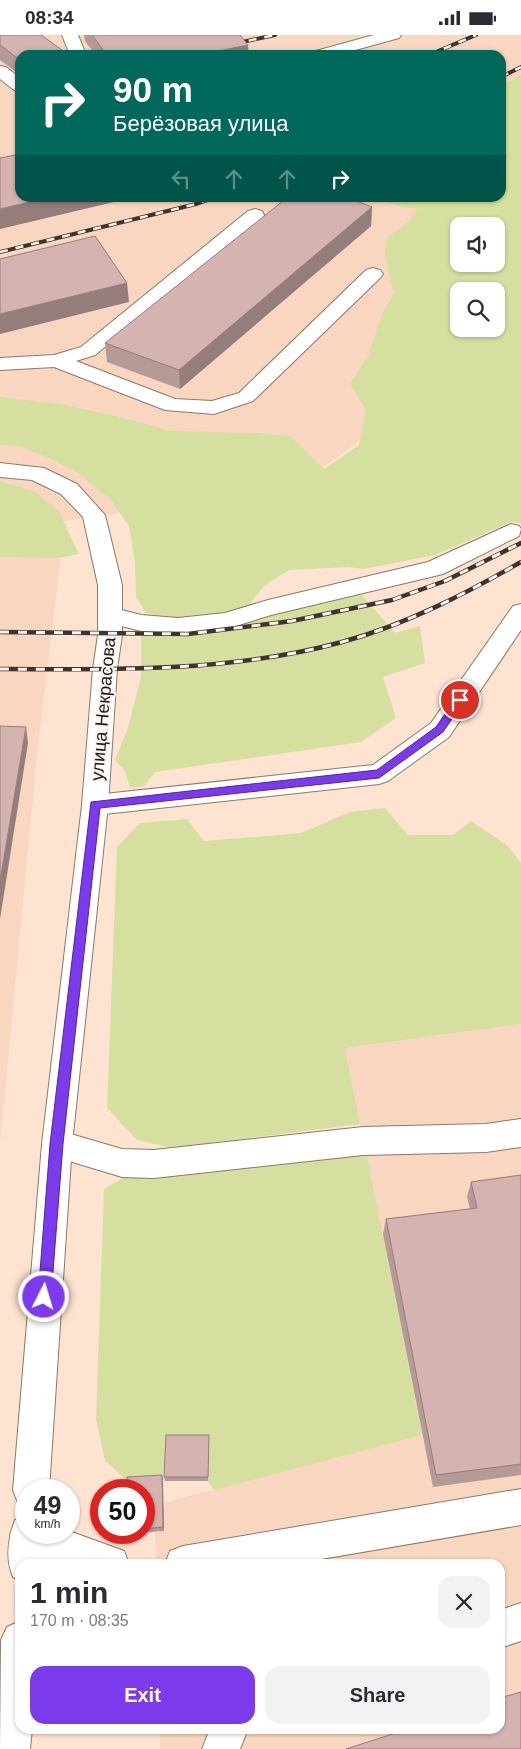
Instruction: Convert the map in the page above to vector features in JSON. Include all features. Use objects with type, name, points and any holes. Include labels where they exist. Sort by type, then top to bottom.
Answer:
[{"type":"main road","points":[[70,35],[76,50]]},
{"type":"main road","points":[[337,50],[393,35]]},
{"type":"main road","points":[[0,364],[56,361],[88,351],[255,215]]},
{"type":"main road","points":[[56,361],[172,405],[214,409],[246,397],[373,275]]},
{"type":"main road","name":"улица Некрасова","points":[[0,470],[36,473],[69,489],[94,515],[110,585],[110,635],[105,669],[95,805],[57,1144],[32,1479]]},
{"type":"main road","points":[[110,615],[141,623],[178,626],[226,621],[268,608],[435,568],[511,531]]},
{"type":"main road","points":[[95,805],[379,773],[440,730],[521,612]]},
{"type":"main road","points":[[57,1144],[122,1163],[154,1164],[363,1141],[486,1138],[521,1133]]},
{"type":"main road","points":[[212,1559],[521,1507]]},
{"type":"main road","points":[[28,1544],[90,1559]]},
{"type":"main road","points":[[505,1627],[521,1622]]},
{"type":"main road","points":[[12,1749],[15,1708]]},
{"type":"main road","points":[[221,1749],[227,1734]]},
{"type":"shaded area","points":[[0,35],[521,35],[521,139],[506,156],[506,50],[15,50],[15,202],[466,202],[460,217],[450,217],[450,241],[370,434],[295,487],[51,523],[60,564],[38,744],[0,1144]]},
{"type":"shaded area","points":[[521,1024],[521,1749],[160,1749],[160,1734],[505,1734],[505,1559],[156,1559],[155,1532],[164,1531],[163,1503],[422,1435],[345,1048]]},
{"type":"green space","points":[[521,75],[521,523],[511,522],[435,555],[363,569],[348,567],[289,570],[264,586],[248,606],[221,613],[176,619],[146,613],[136,597],[135,562],[129,526],[111,500],[78,473],[20,446],[0,445],[0,397],[60,404],[116,416],[171,431],[258,433],[290,436],[324,469],[359,445],[366,410],[350,384],[369,355],[381,316],[394,293],[385,256],[387,238],[410,220],[418,209],[402,207],[388,202],[506,202],[506,83]]},
{"type":"green space","points":[[0,481],[36,492],[59,512],[79,554],[59,558],[0,557]]},
{"type":"green space","points":[[360,593],[395,633],[420,626],[425,663],[383,677],[396,718],[361,742],[155,772],[144,786],[130,788],[125,771],[115,760],[128,728],[141,677],[141,630],[259,618]]},
{"type":"green space","points":[[385,808],[408,835],[453,835],[471,821],[508,846],[521,863],[521,1024],[345,1048],[360,1124],[172,1148],[137,1140],[107,1108],[117,847],[140,823],[187,819],[204,841],[301,833],[350,812]]},
{"type":"green space","points":[[366,1151],[422,1435],[214,1490],[208,1481],[209,1440],[166,1440],[163,1479],[126,1479],[105,1461],[96,1419],[104,1189],[126,1176],[188,1175]]},
{"type":"building","points":[[0,35],[41,35],[62,50],[15,50],[15,56],[0,45]]},
{"type":"building","points":[[92,35],[240,35],[248,45],[223,50],[103,50]]},
{"type":"building","points":[[15,155],[15,202],[30,202],[0,209],[0,158]]},
{"type":"building","points":[[282,202],[359,202],[372,207],[179,370],[105,343]]},
{"type":"building","points":[[95,236],[127,283],[0,314],[0,259]]},
{"type":"building","points":[[0,726],[26,727],[0,881]]},
{"type":"building","points":[[521,1175],[521,1464],[436,1475],[386,1219],[477,1208],[471,1182]]},
{"type":"building","points":[[166,1435],[209,1435],[208,1477],[164,1477]]},
{"type":"building","points":[[162,1475],[163,1527],[155,1528],[155,1479],[127,1479],[127,1477]]},
{"type":"building","points":[[521,1692],[521,1749],[346,1749],[392,1734],[505,1734],[505,1697]]},
{"type":"railway","points":[[233,44],[275,35]]},
{"type":"railway","points":[[441,50],[476,35]]},
{"type":"railway","points":[[506,74],[521,67]]},
{"type":"railway","points":[[0,252],[201,202]]},
{"type":"railway","points":[[0,632],[188,634],[292,621],[392,600],[445,581],[521,543]]},
{"type":"railway","points":[[0,669],[172,667],[258,659],[300,652],[342,642],[412,618],[478,586],[521,562]]},
{"type":"route","points":[[44,1297],[57,1144],[95,805],[379,773],[440,730],[460,700]]}]
